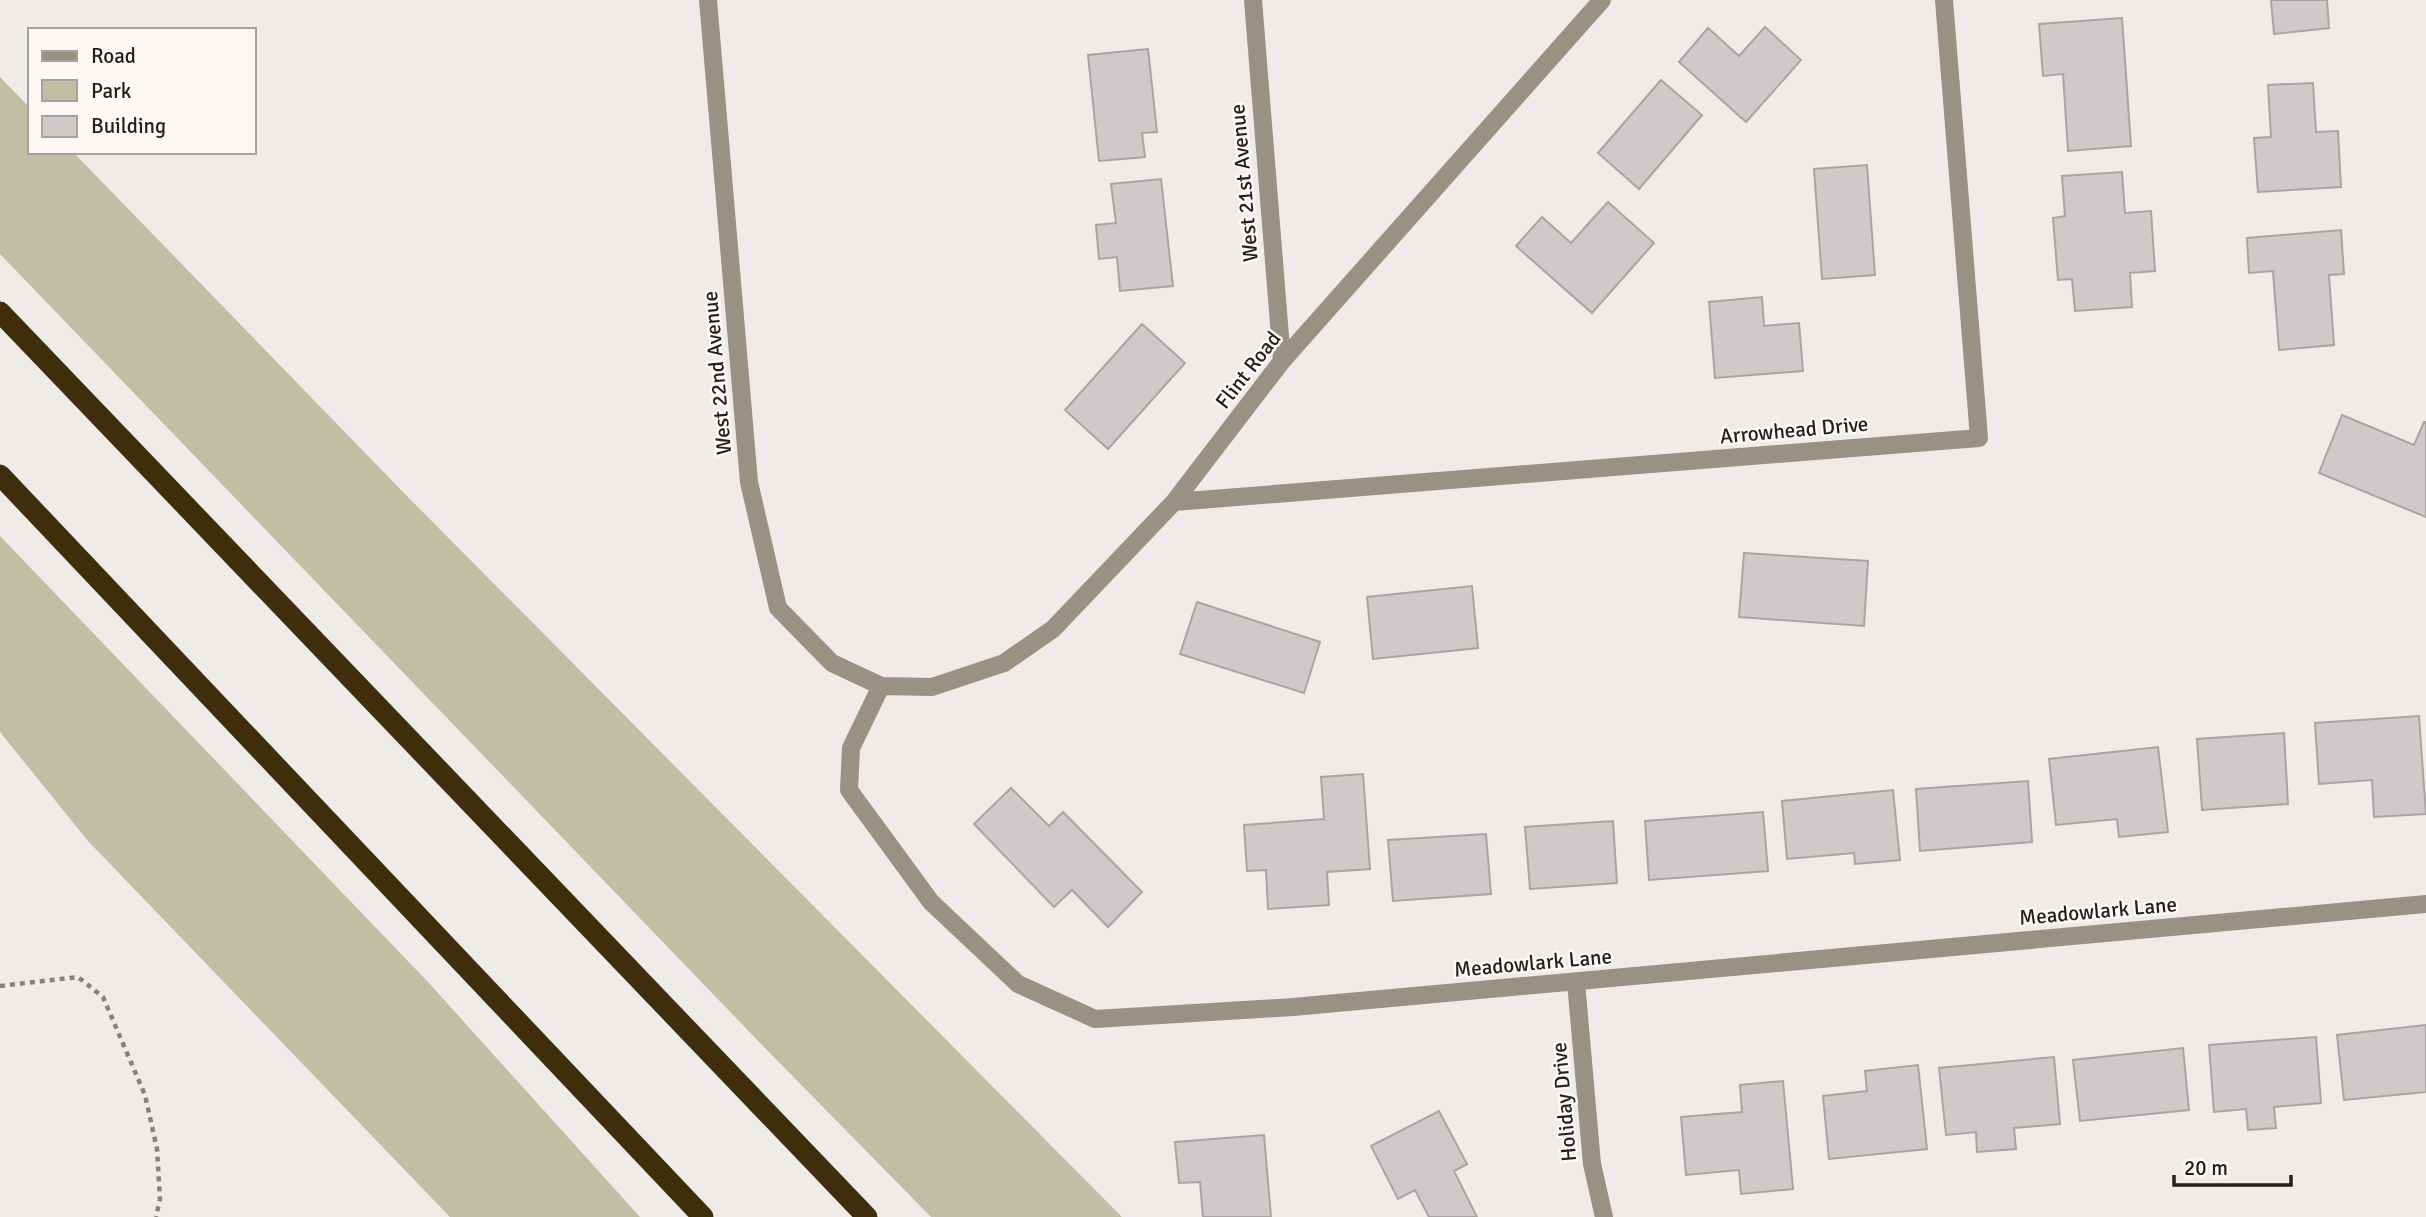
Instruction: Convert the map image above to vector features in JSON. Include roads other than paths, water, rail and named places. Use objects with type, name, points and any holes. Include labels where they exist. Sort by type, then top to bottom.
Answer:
[{"type":"highway","points":[[0,312],[867,1217]]},
{"type":"highway","points":[[0,475],[703,1217]]},
{"type":"street","name":"West 22nd Avenue","points":[[708,0],[749,482],[778,608],[832,663],[881,686]]},
{"type":"street","name":"West 21st Avenue","points":[[1252,0],[1282,361]]},
{"type":"street","name":"Flint Road","points":[[881,686],[932,687],[1004,663],[1053,629],[1174,502],[1282,361],[1602,0]]},
{"type":"street","name":"Arrowhead Drive","points":[[1174,502],[1979,438],[1944,0]]},
{"type":"street","name":"Meadowlark Lane","points":[[881,686],[852,748],[849,790],[931,902],[1018,985],[1095,1019],[1293,1007],[2426,904]]},
{"type":"street","name":"Holiday Drive","points":[[1576,982],[1592,1164],[1604,1217]]}]
